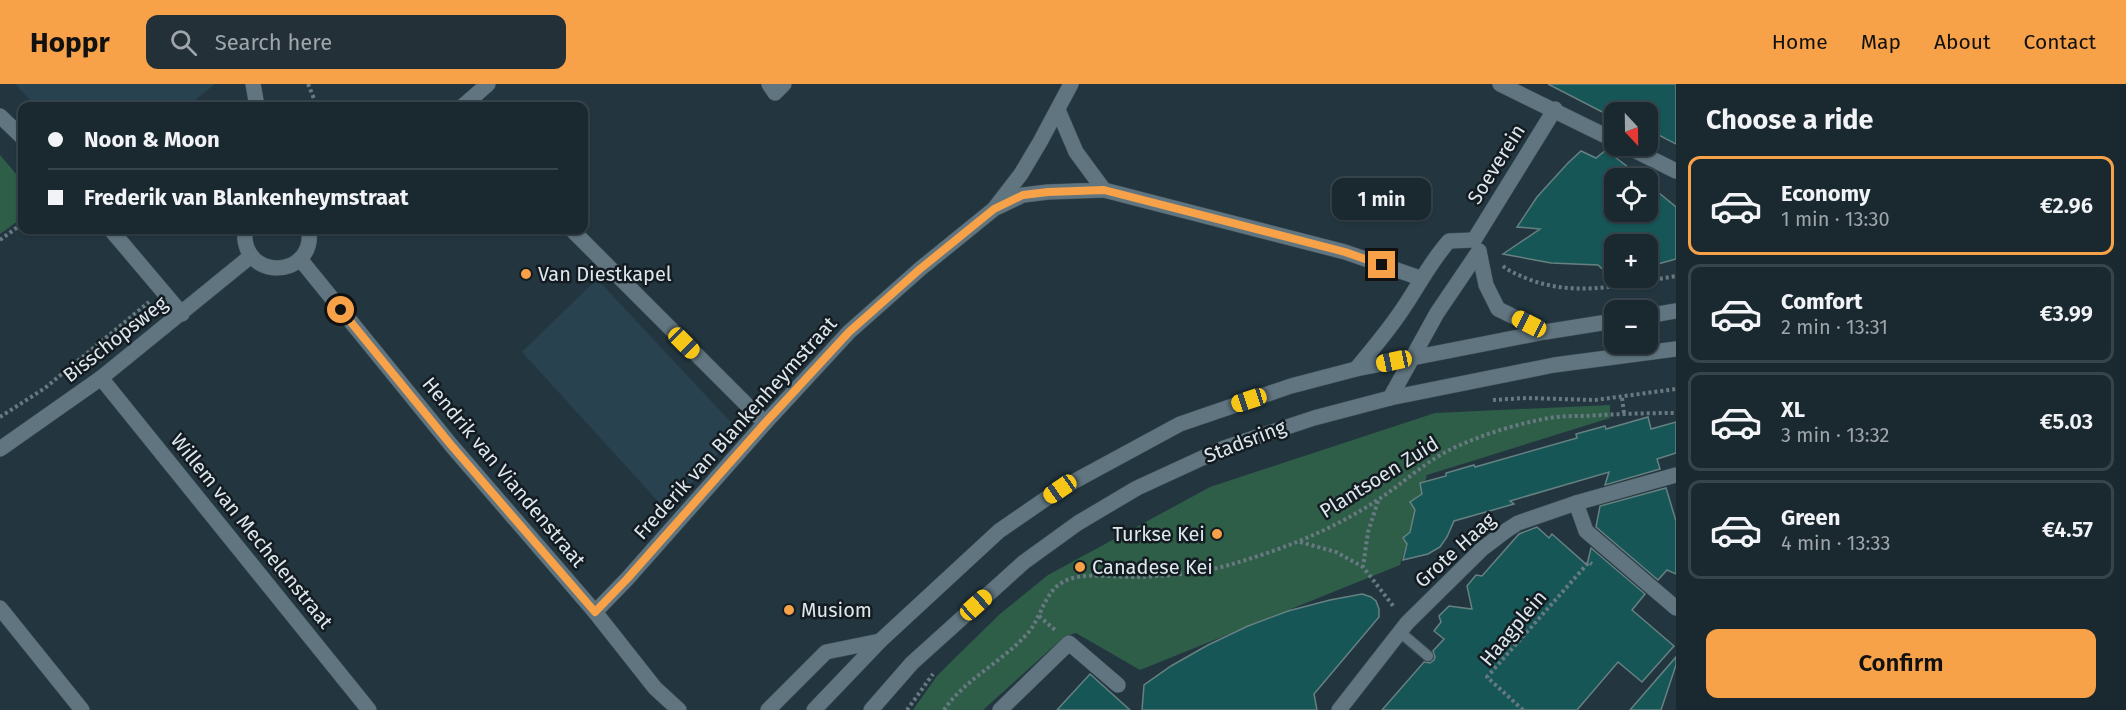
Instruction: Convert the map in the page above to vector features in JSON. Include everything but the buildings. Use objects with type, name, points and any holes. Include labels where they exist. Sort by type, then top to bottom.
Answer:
[{"type":"street","points":[[253,84],[256,102]]},
{"type":"street","points":[[468,102],[488,84]]},
{"type":"street","points":[[769,84],[775,93],[784,84]]},
{"type":"street","name":"Frederik van Blankenheymstraat","points":[[994,209],[1021,174],[1071,84]]},
{"type":"street","name":"Soeverein","points":[[1500,84],[1604,135]]},
{"type":"street","name":"Soeverein","points":[[1413,357],[1555,109]]},
{"type":"street","points":[[1058,110],[1076,152],[1104,190]]},
{"type":"street","points":[[0,116],[18,133]]},
{"type":"street","points":[[1646,156],[1676,171]]},
{"type":"street","name":"Frederik van Blankenheymstraat","points":[[595,612],[849,332],[920,269],[994,209],[1023,195],[1104,190],[1345,252],[1420,279]]},
{"type":"street","points":[[114,234],[182,314]]},
{"type":"street","points":[[245,234],[246,247],[251,256],[269,268],[291,265],[300,259],[306,251],[309,234]]},
{"type":"street","points":[[576,234],[765,423]]},
{"type":"street","points":[[1356,369],[1403,308],[1420,279],[1449,241],[1476,245],[1486,285],[1498,309],[1545,332]]},
{"type":"street","name":"Bisschopsweg","points":[[0,449],[101,378],[251,256]]},
{"type":"street","name":"Hendrik van Viandenstraat","points":[[300,259],[451,445],[595,612],[656,688],[679,710]]},
{"type":"street","points":[[1658,314],[1676,311]]},
{"type":"street","name":"Stadsring","points":[[814,710],[880,640],[999,531],[1070,484],[1180,424],[1291,386],[1356,369],[1604,323]]},
{"type":"street","name":"Stadsring","points":[[871,710],[912,663],[1024,562],[1078,523],[1137,488],[1224,448],[1314,418],[1390,398],[1554,365],[1676,349]]},
{"type":"street","points":[[1390,398],[1413,357]]},
{"type":"street","name":"Willem van Mechelenstraat","points":[[101,378],[369,710]]},
{"type":"street","name":"Grote Haag","points":[[1339,710],[1404,628],[1482,549],[1507,530],[1518,523],[1576,503],[1676,475]]},
{"type":"street","points":[[1576,503],[1586,531],[1674,605]]},
{"type":"street","points":[[0,608],[82,710]]},
{"type":"street","name":"Stadsring","points":[[768,710],[826,652],[880,640]]},
{"type":"street","points":[[1000,710],[1069,642],[1118,685]]},
{"type":"lane","points":[[1404,628],[1428,656]]},
{"type":"path","points":[[308,84],[315,102]]},
{"type":"path","points":[[0,240],[18,227]]},
{"type":"path","points":[[1501,264],[1518,275],[1560,289],[1581,290],[1676,276]]},
{"type":"path","points":[[0,417],[45,388],[162,291]]},
{"type":"path","points":[[1484,400],[1526,398],[1595,400],[1676,389]]},
{"type":"path","points":[[1622,398],[1624,413]]},
{"type":"path","name":"Plantsoen Zuid","points":[[944,710],[953,696],[1019,643],[1039,616],[1053,590],[1062,582],[1081,577],[1139,577],[1226,566],[1299,542],[1378,500],[1416,471],[1455,447],[1504,428],[1551,418],[1624,413],[1676,413]]},
{"type":"path","points":[[1363,567],[1368,532],[1378,500]]},
{"type":"path","points":[[1299,542],[1336,552],[1363,567],[1395,608]]},
{"type":"path","name":"Haagplein","points":[[1523,710],[1487,677],[1589,562]]},
{"type":"path","points":[[907,710],[936,670]]},
{"type":"shaded area","points":[[15,84],[215,84],[193,102],[32,102]]},
{"type":"shaded area","points":[[597,279],[739,431],[666,510],[522,352]]},
{"type":"green space","points":[[0,155],[18,176],[18,221],[0,234]]},
{"type":"green space","points":[[1610,405],[1610,418],[1427,475],[1400,565],[1140,670],[1076,633],[1065,636],[983,710],[913,710],[937,676],[1000,614],[1048,575],[1210,487],[1435,413]]},
{"type":"place","name":"Van Diestkapel","points":[[526,274]]},
{"type":"place","name":"Turkse Kei","points":[[1217,534]]},
{"type":"place","name":"Canadese Kei","points":[[1080,567]]},
{"type":"place","name":"Musiom","points":[[789,610]]},
{"type":"route","points":[[341,310],[451,445],[595,612],[849,332],[920,269],[994,209],[1023,195],[1104,190],[1345,252],[1382,265]]}]
